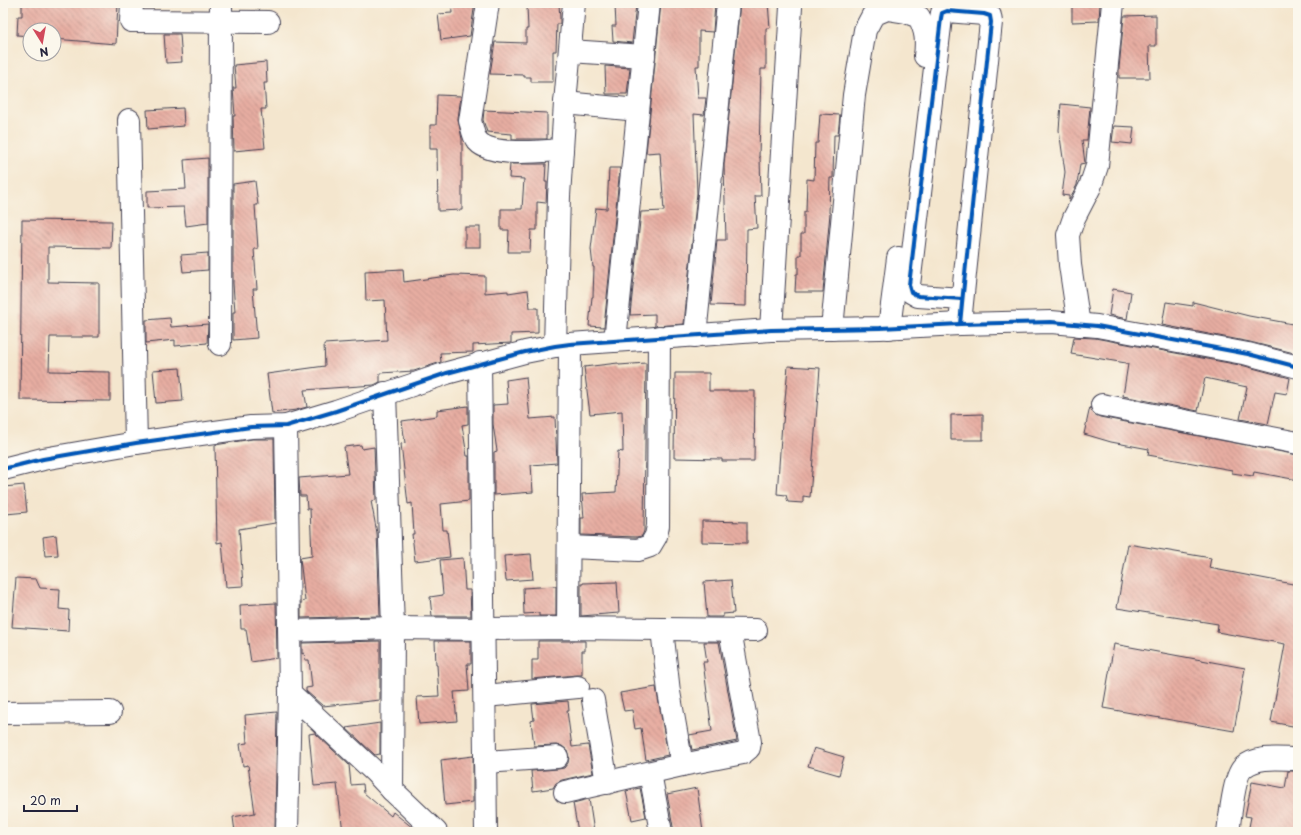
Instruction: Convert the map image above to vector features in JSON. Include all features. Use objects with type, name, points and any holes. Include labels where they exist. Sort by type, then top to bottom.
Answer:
[{"type":"street","points":[[132,3],[131,21],[221,12],[268,22]]},
{"type":"street","points":[[488,3],[470,121],[476,139],[488,148],[508,152],[562,150]]},
{"type":"street","points":[[568,628],[569,548],[559,196],[565,103],[574,3]]},
{"type":"street","points":[[615,341],[649,3]]},
{"type":"street","points":[[695,336],[728,3]]},
{"type":"street","points":[[1079,325],[1070,265],[1068,235],[1074,218],[1090,187],[1097,166],[1113,3]]},
{"type":"street","points":[[771,330],[791,7]]},
{"type":"street","points":[[832,329],[854,96],[865,30],[873,15],[886,9],[906,12],[919,16],[925,28],[926,46],[889,328]]},
{"type":"street","points":[[960,324],[991,22],[990,16],[984,14],[947,11],[942,13],[941,18],[909,285],[911,292],[918,296],[962,299]]},
{"type":"street","points":[[220,344],[221,12]]},
{"type":"street","points":[[570,51],[644,56]]},
{"type":"street","points":[[565,103],[638,110]]},
{"type":"street","points":[[129,120],[136,443]]},
{"type":"street","points":[[3,469],[43,459],[136,443],[251,427],[286,426],[480,363],[563,345],[771,330],[889,328],[960,324],[1051,322],[1097,326],[1248,354],[1298,367]]},
{"type":"street","points":[[569,548],[638,550],[650,546],[656,536],[658,526],[659,338]]},
{"type":"street","points":[[480,363],[486,832]]},
{"type":"street","points":[[385,393],[393,628],[392,790]]},
{"type":"street","points":[[1102,405],[1298,443]]},
{"type":"street","points":[[286,426],[290,631],[287,832]]},
{"type":"street","points":[[290,631],[393,628],[756,630]]},
{"type":"street","points":[[662,629],[669,692],[682,765]]},
{"type":"street","points":[[565,792],[682,765],[743,753],[749,748],[750,742],[730,630]]},
{"type":"street","points":[[290,693],[375,772],[436,832]]},
{"type":"street","points":[[485,696],[586,694],[607,783]]},
{"type":"street","points":[[3,713],[110,712]]},
{"type":"street","points":[[485,762],[557,757]]},
{"type":"street","points":[[1228,832],[1238,775],[1243,767],[1255,761],[1278,758],[1298,760]]},
{"type":"street","points":[[650,773],[661,832]]},
{"type":"building","points":[[22,3],[118,3],[116,44],[62,40],[62,22],[22,22],[22,35],[17,35],[18,16],[22,16]]},
{"type":"building","points":[[451,3],[474,3],[470,36],[441,40],[438,14],[452,13]]},
{"type":"building","points":[[661,3],[715,3],[713,32],[699,31],[699,66],[696,66],[698,98],[706,98],[704,115],[694,114],[697,193],[684,324],[655,326],[655,314],[630,315],[641,212],[664,211],[660,152],[646,153]]},
{"type":"building","points":[[740,3],[768,3],[770,28],[766,28],[766,69],[761,69],[759,157],[761,196],[755,196],[757,228],[747,229],[746,306],[711,305],[717,240],[726,240],[724,165]]},
{"type":"building","points":[[1072,3],[1100,3],[1099,21],[1072,22]]},
{"type":"building","points":[[559,4],[560,24],[557,24],[556,51],[553,51],[553,82],[531,82],[531,77],[524,77],[524,75],[490,74],[495,42],[526,43],[526,29],[528,29],[527,6]]},
{"type":"building","points":[[636,4],[632,43],[613,41],[612,26],[616,26],[615,5]]},
{"type":"building","points":[[1156,15],[1156,46],[1149,46],[1150,78],[1119,78],[1124,16]]},
{"type":"building","points":[[164,34],[180,34],[182,62],[166,63]]},
{"type":"building","points":[[266,62],[267,83],[264,83],[266,109],[261,109],[265,148],[234,151],[233,116],[235,116],[233,88],[236,88],[234,65]]},
{"type":"building","points":[[605,66],[630,68],[627,94],[606,94]]},
{"type":"building","points":[[437,95],[461,96],[458,119],[462,139],[462,210],[438,211],[437,149],[430,149],[430,125],[436,125]]},
{"type":"building","points":[[1061,104],[1090,107],[1087,140],[1082,140],[1085,163],[1080,164],[1077,185],[1069,200],[1069,196],[1062,195],[1065,172],[1059,130]]},
{"type":"building","points":[[183,108],[184,126],[148,129],[147,110]]},
{"type":"building","points":[[484,110],[547,113],[547,139],[512,139],[512,134],[487,132],[483,120]]},
{"type":"building","points":[[820,114],[840,115],[838,135],[834,135],[833,178],[830,178],[830,213],[823,292],[795,292],[796,274],[798,274],[798,255],[801,255],[801,234],[804,234],[807,179],[814,180],[815,143],[818,143]]},
{"type":"building","points":[[1114,126],[1134,127],[1132,144],[1112,142]]},
{"type":"building","points":[[208,158],[208,223],[186,226],[184,207],[147,208],[147,191],[186,189],[184,160]]},
{"type":"building","points":[[510,164],[546,164],[546,203],[537,202],[537,230],[531,230],[530,252],[508,252],[509,230],[501,230],[501,209],[522,209],[524,179],[509,178]]},
{"type":"building","points":[[609,168],[620,168],[604,327],[589,326],[593,297],[594,267],[591,249],[596,208],[607,209]]},
{"type":"building","points":[[255,181],[258,205],[255,205],[258,249],[254,249],[257,289],[253,289],[257,338],[233,340],[233,312],[235,312],[233,283],[233,184]]},
{"type":"building","points":[[22,220],[112,221],[111,248],[48,247],[48,282],[99,283],[99,337],[50,337],[49,371],[110,372],[110,401],[20,400]]},
{"type":"building","points":[[465,227],[480,227],[480,247],[465,247]]},
{"type":"building","points":[[208,253],[208,270],[183,272],[181,255]]},
{"type":"building","points":[[403,269],[404,282],[454,275],[485,276],[485,293],[508,291],[508,293],[528,290],[530,308],[538,308],[538,333],[511,334],[511,343],[473,345],[473,352],[440,353],[441,362],[414,371],[380,373],[380,382],[374,385],[304,390],[307,407],[272,413],[267,374],[325,366],[324,344],[387,340],[385,300],[366,301],[365,271]]},
{"type":"building","points":[[1113,289],[1131,292],[1127,319],[1109,315]]},
{"type":"building","points":[[1166,302],[1193,306],[1193,302],[1249,316],[1298,325],[1298,354],[1250,342],[1162,325]]},
{"type":"building","points":[[170,318],[171,327],[208,324],[207,343],[175,346],[175,340],[146,343],[146,320]]},
{"type":"building","points":[[1074,337],[1095,338],[1245,366],[1290,378],[1287,394],[1275,392],[1268,424],[1240,419],[1247,387],[1205,378],[1198,411],[1123,396],[1128,364],[1071,354]]},
{"type":"building","points":[[618,363],[619,365],[646,363],[644,531],[642,536],[636,537],[581,535],[581,518],[584,518],[582,494],[616,492],[618,451],[623,452],[622,411],[590,414],[584,367]]},
{"type":"building","points":[[788,366],[820,368],[810,497],[803,496],[803,503],[788,502],[786,495],[777,494]]},
{"type":"building","points":[[180,368],[183,401],[156,403],[153,370]]},
{"type":"building","points":[[675,373],[709,373],[709,391],[755,391],[754,461],[674,458]]},
{"type":"building","points":[[526,377],[530,419],[555,417],[557,463],[531,465],[533,492],[494,495],[494,452],[497,451],[493,424],[493,405],[508,404],[506,380]]},
{"type":"building","points":[[468,406],[468,424],[462,425],[467,456],[469,456],[469,501],[441,504],[443,530],[447,530],[450,557],[415,561],[412,534],[414,534],[412,503],[408,504],[401,444],[405,443],[402,421],[437,416],[437,410]]},
{"type":"building","points":[[1090,407],[1094,414],[1100,417],[1298,455],[1298,480],[1254,472],[1253,476],[1232,473],[1232,470],[1148,455],[1149,449],[1111,442],[1084,434]]},
{"type":"building","points":[[983,414],[983,440],[951,440],[951,415]]},
{"type":"building","points":[[252,439],[274,439],[275,523],[239,529],[243,586],[226,587],[222,542],[217,543],[215,445]]},
{"type":"building","points":[[361,445],[362,449],[374,447],[376,500],[371,501],[377,533],[380,616],[301,618],[301,602],[305,601],[300,558],[312,556],[310,509],[307,509],[306,496],[300,496],[299,478],[348,474],[344,447]]},
{"type":"building","points":[[24,485],[27,512],[6,514],[4,487]]},
{"type":"building","points":[[702,521],[747,522],[747,543],[702,542]]},
{"type":"building","points":[[56,535],[58,555],[45,556],[43,537]]},
{"type":"building","points":[[1128,544],[1211,558],[1209,568],[1298,585],[1298,727],[1271,722],[1285,644],[1217,632],[1218,624],[1117,608]]},
{"type":"building","points":[[531,554],[533,579],[506,581],[504,556]]},
{"type":"building","points":[[463,558],[465,590],[470,590],[471,616],[432,616],[430,597],[443,595],[440,560]]},
{"type":"building","points":[[16,578],[36,579],[40,588],[60,589],[59,609],[69,610],[68,631],[12,627]]},
{"type":"building","points":[[731,580],[734,613],[723,614],[723,617],[707,617],[704,582]]},
{"type":"building","points":[[617,582],[619,613],[581,616],[581,584]]},
{"type":"building","points":[[556,586],[556,616],[539,616],[539,613],[524,614],[523,588]]},
{"type":"building","points":[[276,603],[277,658],[251,662],[246,629],[241,629],[240,605]]},
{"type":"building","points":[[380,641],[380,700],[323,706],[306,691],[306,688],[312,687],[309,660],[305,660],[304,653],[302,654],[302,643]]},
{"type":"building","points":[[435,641],[471,641],[471,664],[467,664],[469,691],[454,692],[457,721],[419,724],[417,697],[439,696]]},
{"type":"building","points":[[538,641],[585,641],[585,651],[582,651],[582,675],[532,679],[532,660],[538,660]]},
{"type":"building","points":[[704,642],[719,642],[737,741],[692,750],[689,735],[712,731],[703,662],[707,662]]},
{"type":"building","points":[[1114,644],[1245,668],[1234,731],[1103,708]]},
{"type":"building","points":[[656,687],[668,755],[646,760],[641,728],[635,729],[632,710],[624,711],[620,693]]},
{"type":"building","points":[[568,701],[569,711],[567,711],[572,747],[588,745],[593,773],[562,780],[556,783],[553,788],[533,791],[531,771],[564,768],[568,763],[569,757],[567,750],[562,746],[534,746],[531,721],[534,720],[532,704]]},
{"type":"building","points":[[277,712],[275,828],[252,832],[235,832],[233,817],[255,813],[248,765],[243,766],[240,744],[247,743],[245,715]]},
{"type":"building","points":[[380,723],[380,754],[375,755],[346,728]]},
{"type":"building","points":[[315,733],[349,765],[351,785],[363,784],[364,793],[391,816],[393,812],[418,832],[343,832],[337,784],[314,786],[309,734]]},
{"type":"building","points":[[814,748],[844,757],[839,775],[808,766]]},
{"type":"building","points":[[473,756],[473,802],[445,805],[441,760]]},
{"type":"building","points":[[1288,771],[1298,771],[1298,832],[1248,832],[1251,817],[1245,816],[1252,782],[1285,788]]},
{"type":"building","points":[[640,788],[646,817],[632,820],[626,791]]},
{"type":"building","points":[[697,788],[703,832],[674,832],[667,794]]},
{"type":"building","points":[[589,799],[594,832],[578,832],[573,803]]},
{"type":"cycle path","points":[[960,324],[991,22],[990,16],[984,14],[947,11],[942,13],[941,18],[909,285],[911,292],[918,296],[962,299]]},
{"type":"cycle path","points":[[3,469],[43,459],[136,443],[251,427],[286,426],[336,411],[447,373],[525,352],[570,344],[771,330],[1051,322],[1097,326],[1248,354],[1298,367]]}]
